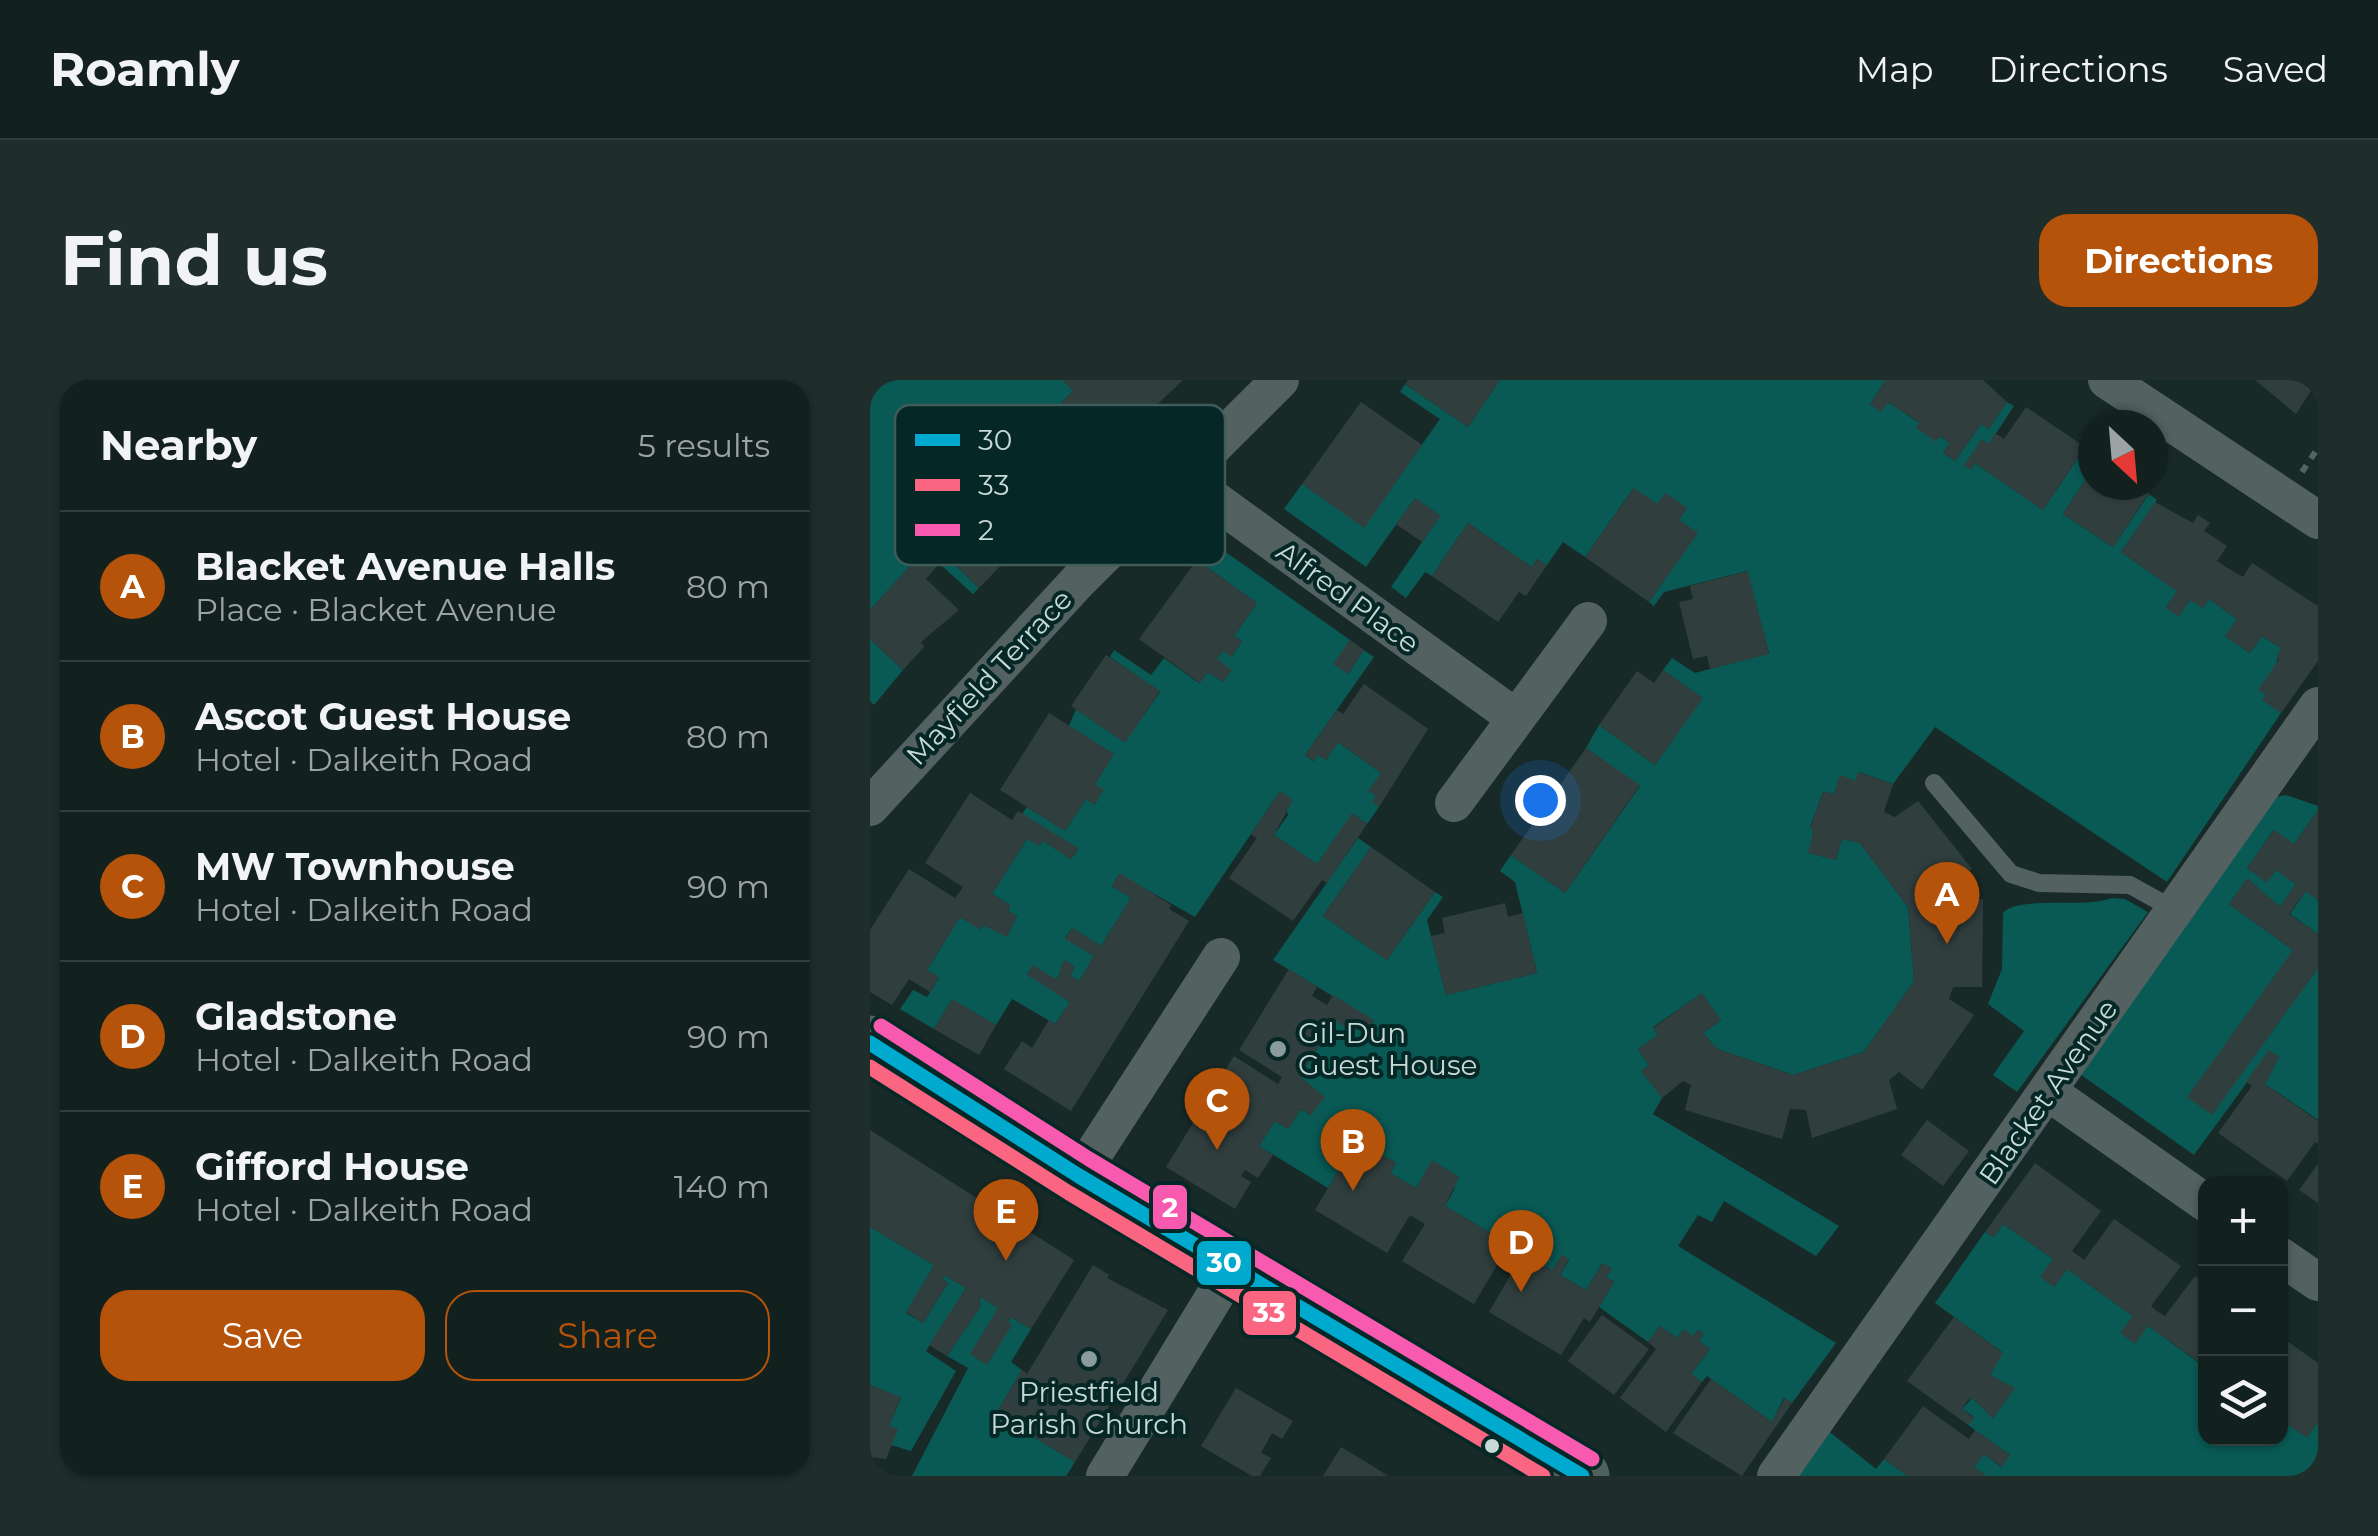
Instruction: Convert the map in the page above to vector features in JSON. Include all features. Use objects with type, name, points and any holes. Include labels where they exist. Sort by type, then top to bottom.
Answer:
[{"type":"main road","points":[[870,1043],[1079,1176],[1582,1476]]},
{"type":"street","name":"Mayfield Terrace","points":[[1225,432],[1280,380]]},
{"type":"street","points":[[2108,380],[2318,520]]},
{"type":"street","name":"Alfred Place","points":[[1225,508],[1516,718]]},
{"type":"street","name":"Mayfield Terrace","points":[[870,807],[1096,565]]},
{"type":"street","points":[[1454,804],[1588,621]]},
{"type":"street","name":"Blacket Avenue","points":[[1776,1476],[2318,706]]},
{"type":"street","points":[[1079,1176],[1222,957]]},
{"type":"street","points":[[2047,1091],[2198,1197]]},
{"type":"street","points":[[2288,1261],[2318,1282]]},
{"type":"street","points":[[1105,1476],[1233,1266]]},
{"type":"lane","points":[[1934,783],[2011,874],[2039,883],[2130,885],[2176,910]]},
{"type":"shaded area","points":[[870,380],[1064,380],[1073,391],[1059,405],[895,405],[895,565],[911,565],[870,610]]},
{"type":"shaded area","points":[[1500,380],[1886,380],[1870,404],[1881,411],[1888,402],[1950,443],[1943,453],[1955,461],[1981,424],[1989,428],[2007,402],[2014,406],[1989,444],[1982,440],[1965,466],[1971,469],[1975,463],[2043,510],[2078,458],[2078,491],[2063,514],[2113,547],[2145,500],[2157,500],[2121,552],[2177,591],[2166,608],[2178,616],[2190,600],[2203,608],[2209,599],[2237,619],[2226,637],[2250,653],[2262,636],[2281,648],[2266,695],[2281,713],[2167,882],[1935,727],[1893,784],[1859,772],[1856,781],[1840,776],[1834,794],[1823,792],[1810,827],[1814,829],[1809,853],[1836,860],[1842,839],[1860,843],[1908,907],[1914,981],[1864,1052],[1793,1075],[1717,1049],[1703,1033],[1721,1020],[1701,994],[1653,1027],[1658,1035],[1638,1049],[1649,1065],[1642,1071],[1662,1098],[1653,1114],[1839,1226],[1816,1256],[1724,1201],[1712,1222],[1698,1215],[1678,1246],[1836,1343],[1792,1403],[1784,1398],[1772,1422],[1707,1376],[1702,1382],[1691,1374],[1710,1349],[1699,1341],[1703,1333],[1698,1330],[1693,1336],[1677,1338],[1660,1326],[1648,1342],[1599,1307],[1614,1282],[1606,1277],[1611,1268],[1602,1264],[1586,1290],[1560,1275],[1569,1260],[1562,1255],[1552,1270],[1534,1259],[1549,1233],[1533,1223],[1512,1223],[1502,1240],[1445,1206],[1455,1188],[1432,1161],[1416,1188],[1390,1173],[1396,1163],[1379,1153],[1373,1162],[1365,1158],[1375,1141],[1362,1133],[1328,1188],[1259,1146],[1275,1121],[1288,1129],[1301,1109],[1310,1115],[1324,1097],[1300,1077],[1334,1020],[1366,1033],[1374,1021],[1273,960],[1358,838],[1371,847],[1323,916],[1387,960],[1435,892],[1443,897],[1427,920],[1446,995],[1537,973],[1515,882],[1500,871],[1511,855],[1565,893],[1640,786],[1586,748],[1599,725],[1655,765],[1702,698],[1663,670],[1672,658],[1695,673],[1769,653],[1747,571],[1664,592],[1654,606],[1649,602],[1697,533],[1679,520],[1687,508],[1657,504],[1633,489],[1585,557],[1563,542],[1547,565],[1537,559],[1532,567],[1468,523],[1432,576],[1425,572],[1406,598],[1391,587],[1440,516],[1415,498],[1366,567],[1284,509],[1302,484],[1364,527],[1440,419],[1400,392],[1405,384],[1468,427]]},
{"type":"shaded area","points":[[1225,552],[1350,640],[1334,664],[1348,674],[1364,650],[1374,657],[1305,755],[1313,761],[1318,755],[1326,760],[1338,742],[1381,773],[1376,796],[1379,807],[1367,824],[1353,814],[1317,864],[1274,835],[1288,815],[1280,791],[1195,917],[1119,874],[1112,886],[1131,898],[1101,946],[1072,928],[1065,938],[1094,956],[1079,981],[1070,975],[1075,967],[1064,960],[1057,980],[1033,966],[1027,974],[1070,1002],[1055,1024],[1012,999],[996,1025],[952,1000],[934,1029],[900,1009],[913,990],[927,997],[939,978],[927,970],[960,917],[980,929],[983,925],[1007,936],[1017,916],[1008,911],[1010,905],[992,894],[1027,839],[1043,841],[1071,859],[1078,849],[1022,814],[1027,807],[1065,831],[1086,799],[1095,804],[1103,790],[1095,784],[1114,754],[1069,726],[1076,709],[1125,742],[1160,692],[1110,657],[1114,650],[1151,675],[1164,658],[1199,683],[1208,672],[1223,682],[1231,671],[1217,659],[1223,651],[1232,656],[1242,641],[1234,636],[1257,603],[1204,565],[1225,565]]},
{"type":"shaded area","points":[[941,565],[955,565],[979,588],[973,594]]},
{"type":"shaded area","points":[[870,639],[903,670],[874,705],[870,701]]},
{"type":"shaded area","points":[[2286,795],[2318,806],[2318,810],[2294,844],[2273,831],[2247,868],[2267,882],[2276,870],[2296,884],[2280,907],[2248,879],[2229,904],[2293,950],[2212,1114],[2318,968],[2318,1120],[2265,1084],[2279,1057],[2270,1051],[2194,1155],[2080,1074],[2270,798]]},
{"type":"shaded area","points":[[2306,891],[2318,900],[2318,934],[2290,914]]},
{"type":"shaded area","points":[[2125,899],[2148,912],[2017,1092],[1993,1075],[2024,1031],[1988,1004],[2002,969],[2003,913],[2037,903]]},
{"type":"shaded area","points":[[2003,1224],[2053,1259],[2054,1287],[2067,1269],[2133,1316],[2121,1333],[2148,1326],[2198,1362],[2198,1446],[2288,1446],[2288,1424],[2307,1437],[2318,1422],[2318,1470],[2314,1476],[1985,1476],[1974,1467],[1984,1454],[2001,1467],[2010,1455],[1968,1425],[1974,1417],[1962,1409],[1972,1398],[1993,1418],[2014,1388],[1990,1375],[2002,1352],[1935,1303],[1985,1232],[1994,1237]]},
{"type":"shaded area","points":[[870,1227],[934,1265],[906,1313],[923,1323],[948,1283],[942,1279],[944,1275],[966,1288],[926,1351],[956,1371],[911,1451],[891,1445],[897,1430],[889,1426],[901,1398],[870,1385]]},
{"type":"shaded area","points":[[979,1296],[998,1308],[1008,1322],[1011,1317],[1031,1329],[1011,1362],[1022,1370],[996,1414],[1075,1462],[1066,1476],[912,1476],[968,1368],[947,1356],[981,1306]]},
{"type":"shaded area","points":[[1821,1425],[1876,1469],[1884,1459],[1908,1476],[1785,1476]]},
{"type":"building","points":[[1062,380],[1183,380],[1157,405],[1059,405],[1073,391]]},
{"type":"building","points":[[1408,380],[1500,380],[1468,427],[1405,384]]},
{"type":"building","points":[[1886,380],[1983,380],[2007,402],[1989,429],[1981,424],[1955,461],[1943,453],[1950,443],[1940,436],[1936,442],[1916,428],[1919,422],[1888,402],[1881,412],[1870,404]]},
{"type":"building","points":[[2255,380],[2318,380],[2296,414]]},
{"type":"building","points":[[1361,402],[1422,445],[1364,528],[1302,484]]},
{"type":"building","points":[[2026,407],[2078,442],[2078,458],[2043,510],[1975,463],[1971,470],[1964,465],[1982,439],[1989,444],[1995,433],[2004,439]]},
{"type":"building","points":[[1634,488],[1657,504],[1666,493],[1687,508],[1679,520],[1698,533],[1649,602],[1585,557]]},
{"type":"building","points":[[2078,491],[2078,500],[2144,500],[2113,547],[2063,514]]},
{"type":"building","points":[[1415,498],[1441,516],[1422,542],[1396,524]]},
{"type":"building","points":[[2155,502],[2193,523],[2198,515],[2210,523],[2204,531],[2227,546],[2217,561],[2229,569],[2243,577],[2252,563],[2318,606],[2318,661],[2281,713],[2262,700],[2266,695],[2258,690],[2279,659],[2276,657],[2281,648],[2262,636],[2250,653],[2225,636],[2237,619],[2209,599],[2203,608],[2190,600],[2179,617],[2166,608],[2177,591],[2121,552]]},
{"type":"building","points":[[1468,523],[1532,567],[1537,559],[1547,565],[1526,596],[1519,592],[1498,622],[1432,576]]},
{"type":"building","points":[[911,565],[938,565],[926,579],[959,610],[921,642],[924,647],[903,670],[870,639],[870,610]]},
{"type":"building","points":[[956,565],[1001,565],[979,588]]},
{"type":"building","points":[[1193,565],[1204,565],[1257,603],[1234,636],[1242,641],[1231,657],[1223,651],[1217,659],[1232,670],[1223,682],[1208,672],[1200,683],[1139,639]]},
{"type":"building","points":[[1748,571],[1769,654],[1710,669],[1707,656],[1693,659],[1679,602],[1693,599],[1690,586]]},
{"type":"building","points":[[1350,640],[1364,650],[1348,674],[1333,664]]},
{"type":"building","points":[[1106,655],[1160,691],[1125,743],[1071,706]]},
{"type":"building","points":[[1663,670],[1703,698],[1655,765],[1599,725],[1637,671],[1654,683]]},
{"type":"building","points":[[1364,684],[1428,729],[1379,807],[1372,802],[1376,796],[1368,791],[1381,773],[1338,742],[1326,760],[1318,755],[1314,761],[1305,755],[1337,710],[1343,714]]},
{"type":"building","points":[[1049,713],[1114,754],[1095,784],[1104,790],[1094,805],[1086,799],[1065,831],[1000,790]]},
{"type":"building","points":[[1586,748],[1640,785],[1565,893],[1511,855]]},
{"type":"building","points":[[1858,772],[1893,784],[1884,812],[1895,817],[1918,801],[1972,869],[1940,891],[1943,901],[1983,899],[1982,987],[1953,987],[1949,999],[1974,1015],[1922,1090],[1899,1072],[1889,1080],[1897,1109],[1812,1138],[1806,1110],[1790,1109],[1782,1139],[1685,1110],[1691,1085],[1683,1081],[1662,1098],[1641,1071],[1649,1065],[1638,1049],[1658,1035],[1653,1028],[1702,993],[1721,1020],[1703,1033],[1717,1049],[1793,1075],[1864,1052],[1914,981],[1908,907],[1860,843],[1842,839],[1836,860],[1808,853],[1814,829],[1810,828],[1823,792],[1834,794],[1840,775],[1856,781]]},
{"type":"building","points":[[1280,791],[1293,800],[1274,835],[1317,864],[1352,813],[1367,824],[1327,883],[1322,880],[1293,921],[1229,878],[1257,838],[1251,834]]},
{"type":"building","points":[[970,793],[1012,820],[1018,811],[1078,848],[1071,859],[1043,841],[1039,846],[1027,839],[992,894],[1011,906],[1008,911],[1017,916],[1007,937],[983,925],[980,930],[960,917],[927,970],[939,977],[930,992],[909,979],[892,1005],[870,992],[870,930],[909,869],[955,898],[958,894],[963,887],[925,863]]},
{"type":"building","points":[[2318,810],[2318,900],[2306,891],[2289,914],[2318,934],[2318,968],[2212,1115],[2187,1097],[2293,950],[2229,904],[2247,878],[2280,907],[2296,884],[2276,870],[2267,883],[2247,868],[2274,830],[2294,844]]},
{"type":"building","points":[[1371,847],[1435,892],[1387,960],[1323,916]]},
{"type":"building","points":[[1120,873],[1189,921],[1071,1111],[1004,1069],[1022,1041],[1032,1048],[1049,1020],[1055,1024],[1070,1002],[1027,975],[1033,965],[1057,980],[1064,960],[1075,967],[1070,975],[1079,981],[1094,956],[1065,939],[1072,928],[1101,946],[1131,898],[1112,886]]},
{"type":"building","points":[[1505,903],[1508,917],[1523,913],[1537,973],[1446,995],[1431,936],[1445,933],[1442,918]]},
{"type":"building","points":[[1289,969],[1317,987],[1312,996],[1327,1005],[1333,995],[1374,1020],[1366,1033],[1356,1027],[1353,1032],[1334,1020],[1300,1077],[1325,1097],[1311,1115],[1301,1109],[1288,1129],[1275,1121],[1259,1146],[1273,1155],[1258,1178],[1245,1170],[1241,1176],[1251,1182],[1235,1209],[1166,1167],[1234,1056],[1278,1084],[1282,1077],[1239,1050]]},
{"type":"building","points":[[952,999],[996,1025],[979,1055],[934,1029]]},
{"type":"building","points":[[2269,1050],[2279,1057],[2265,1084],[2318,1121],[2318,1144],[2315,1142],[2288,1180],[2288,1176],[2280,1176],[2218,1133],[2252,1086],[2246,1082]]},
{"type":"building","points":[[1927,1120],[1969,1151],[1943,1186],[1901,1155]]},
{"type":"building","points":[[870,1130],[1074,1260],[1031,1329],[1011,1317],[1008,1322],[1012,1325],[987,1365],[970,1354],[998,1308],[979,1296],[981,1306],[947,1356],[929,1345],[966,1288],[944,1275],[942,1279],[948,1283],[923,1323],[906,1312],[934,1265],[870,1227]]},
{"type":"building","points":[[1361,1132],[1375,1141],[1365,1158],[1373,1162],[1378,1152],[1396,1163],[1390,1173],[1416,1188],[1432,1160],[1459,1177],[1445,1206],[1502,1240],[1512,1223],[1517,1225],[1524,1215],[1535,1221],[1549,1232],[1534,1259],[1552,1270],[1562,1255],[1569,1259],[1560,1275],[1586,1290],[1603,1263],[1612,1269],[1606,1277],[1614,1282],[1590,1322],[1584,1318],[1561,1355],[1489,1312],[1511,1274],[1497,1265],[1474,1304],[1402,1261],[1425,1224],[1410,1215],[1387,1253],[1315,1210]]},
{"type":"building","points":[[2035,1163],[2101,1211],[2072,1251],[2084,1260],[2114,1219],[2181,1266],[2151,1306],[2158,1312],[2165,1316],[2195,1276],[2198,1278],[2198,1361],[2148,1326],[2135,1344],[2120,1333],[2133,1316],[2067,1269],[2054,1287],[2040,1277],[2053,1259],[2003,1224],[1994,1237],[1985,1232]]},
{"type":"building","points":[[2318,1164],[2318,1203],[2299,1190]]},
{"type":"building","name":"Priestfield Parish Church","points":[[1093,1265],[1109,1275],[1107,1278],[1168,1310],[1075,1462],[996,1414],[1022,1370],[1027,1374]]},
{"type":"building","points":[[1602,1315],[1649,1349],[1614,1395],[1568,1361]]},
{"type":"building","points":[[1954,1317],[2003,1353],[1990,1375],[2015,1388],[1993,1418],[1972,1398],[1968,1400],[1962,1409],[1974,1418],[1968,1425],[1907,1381]]},
{"type":"building","points":[[1660,1326],[1677,1338],[1684,1329],[1693,1336],[1698,1330],[1704,1334],[1699,1341],[1710,1349],[1691,1374],[1702,1382],[1666,1432],[1620,1398],[1656,1349],[1648,1342]]},
{"type":"building","points":[[2288,1342],[2318,1363],[2318,1422],[2307,1438],[2288,1425]]},
{"type":"building","points":[[1711,1379],[1772,1422],[1785,1398],[1792,1403],[1742,1476],[1673,1433]]},
{"type":"building","points":[[870,1385],[901,1397],[889,1426],[898,1429],[886,1459],[870,1457]]},
{"type":"building","points":[[1236,1388],[1293,1421],[1282,1439],[1272,1433],[1261,1453],[1271,1458],[1260,1476],[1252,1476],[1201,1446]]},
{"type":"building","points":[[1923,1406],[1969,1439],[1975,1430],[2010,1455],[2002,1467],[1984,1454],[1974,1467],[1987,1476],[1908,1476],[1884,1459]]},
{"type":"building","points":[[1341,1447],[1371,1465],[1388,1476],[1323,1476]]},
{"type":"transit line","name":"2","points":[[881,1026],[1089,1159],[1592,1459]]},
{"type":"transit line","name":"30","points":[[870,1043],[1079,1176],[1582,1476]]},
{"type":"transit line","name":"33","points":[[870,1067],[1069,1193],[1543,1476]]},
{"type":"place","name":"Blacket Avenue Halls","points":[[1947,944]]},
{"type":"place","name":"Gil-Dun Guest House","points":[[1278,1049]]},
{"type":"place","name":"MW Townhouse","points":[[1217,1150]]},
{"type":"place","name":"Ascot Guest House","points":[[1353,1191]]},
{"type":"place","name":"Gifford House","points":[[1006,1261]]},
{"type":"place","name":"Gladstone","points":[[1521,1292]]},
{"type":"place","name":"Priestfield Parish Church","points":[[1089,1359]]}]
